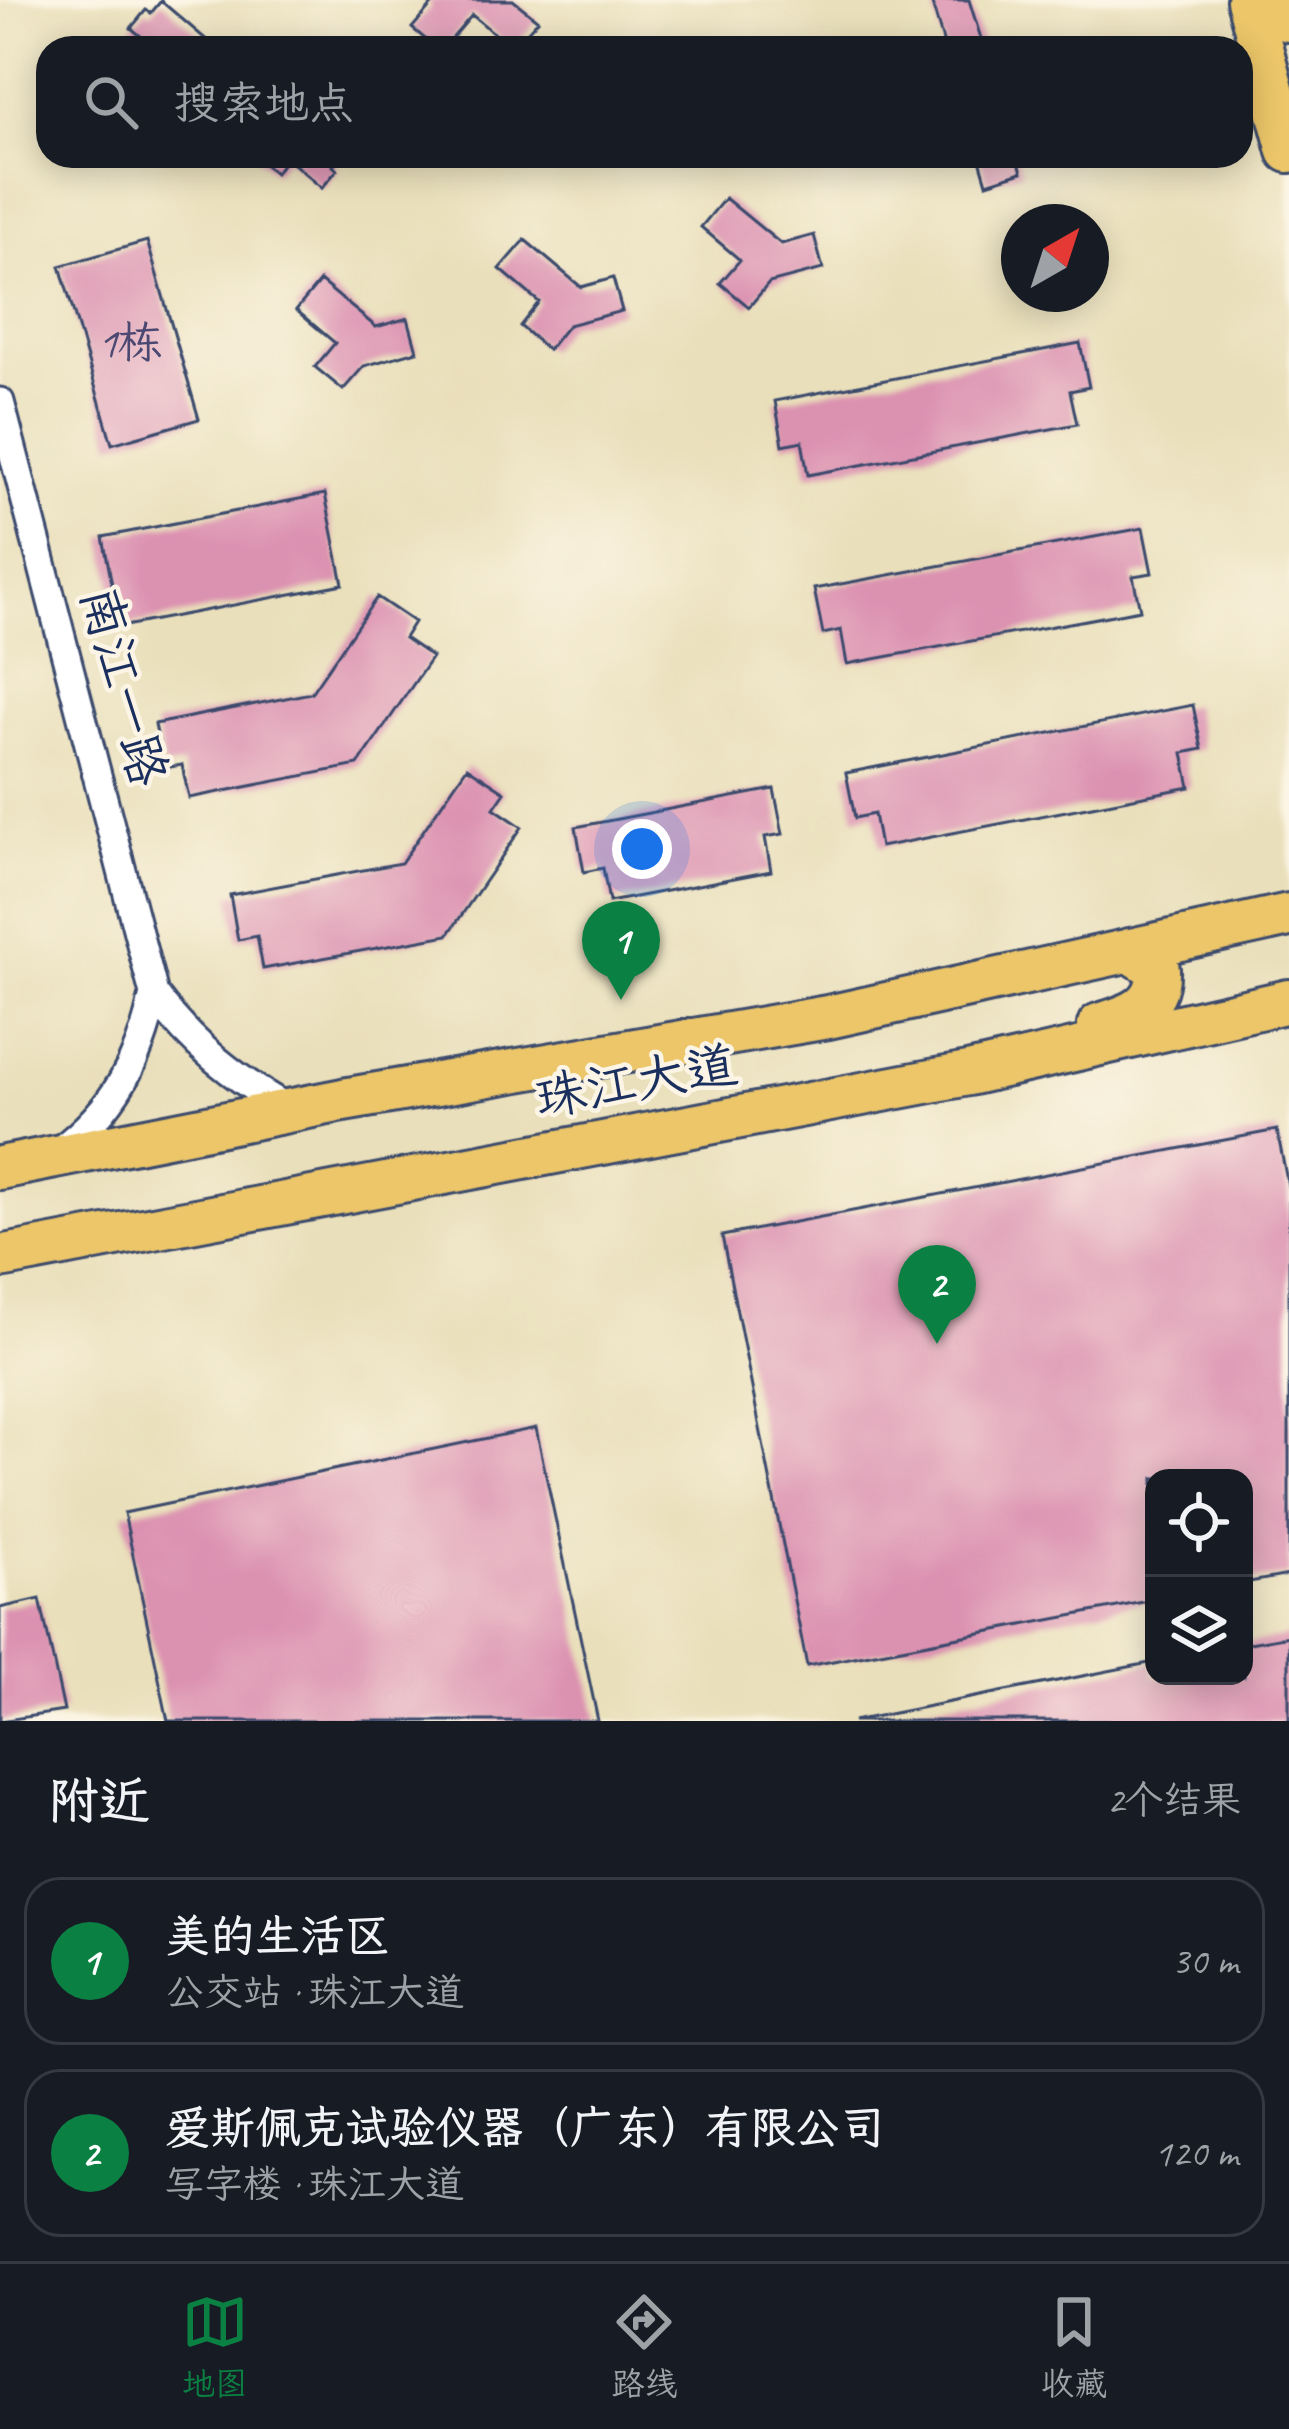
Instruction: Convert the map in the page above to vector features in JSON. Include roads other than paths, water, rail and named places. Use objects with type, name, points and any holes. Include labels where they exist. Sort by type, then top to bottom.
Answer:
[{"type":"main road","points":[[1249,0],[1289,151]]},
{"type":"main road","points":[[1284,0],[1289,20]]},
{"type":"main road","name":"珠江大道","points":[[0,1168],[291,1110],[828,1017],[1279,912]]},
{"type":"main road","points":[[999,1067],[1057,1038],[1140,1012],[1159,986],[1159,969],[1129,950]]},
{"type":"main road","name":"珠江大道","points":[[0,1257],[999,1067],[1289,1001]]},
{"type":"main road","points":[[1227,1016],[1289,1022]]},
{"type":"street","name":"南江一路","points":[[0,402],[154,994]]},
{"type":"street","points":[[154,994],[201,1049],[259,1093],[291,1110]]},
{"type":"street","points":[[49,1158],[82,1134],[131,1071],[146,1034],[154,994]]},
{"type":"place","name":"美的生活区","points":[[621,1000]]},
{"type":"place","name":"爱斯佩克试验仪器（广东）有限公司","points":[[937,1344]]}]
